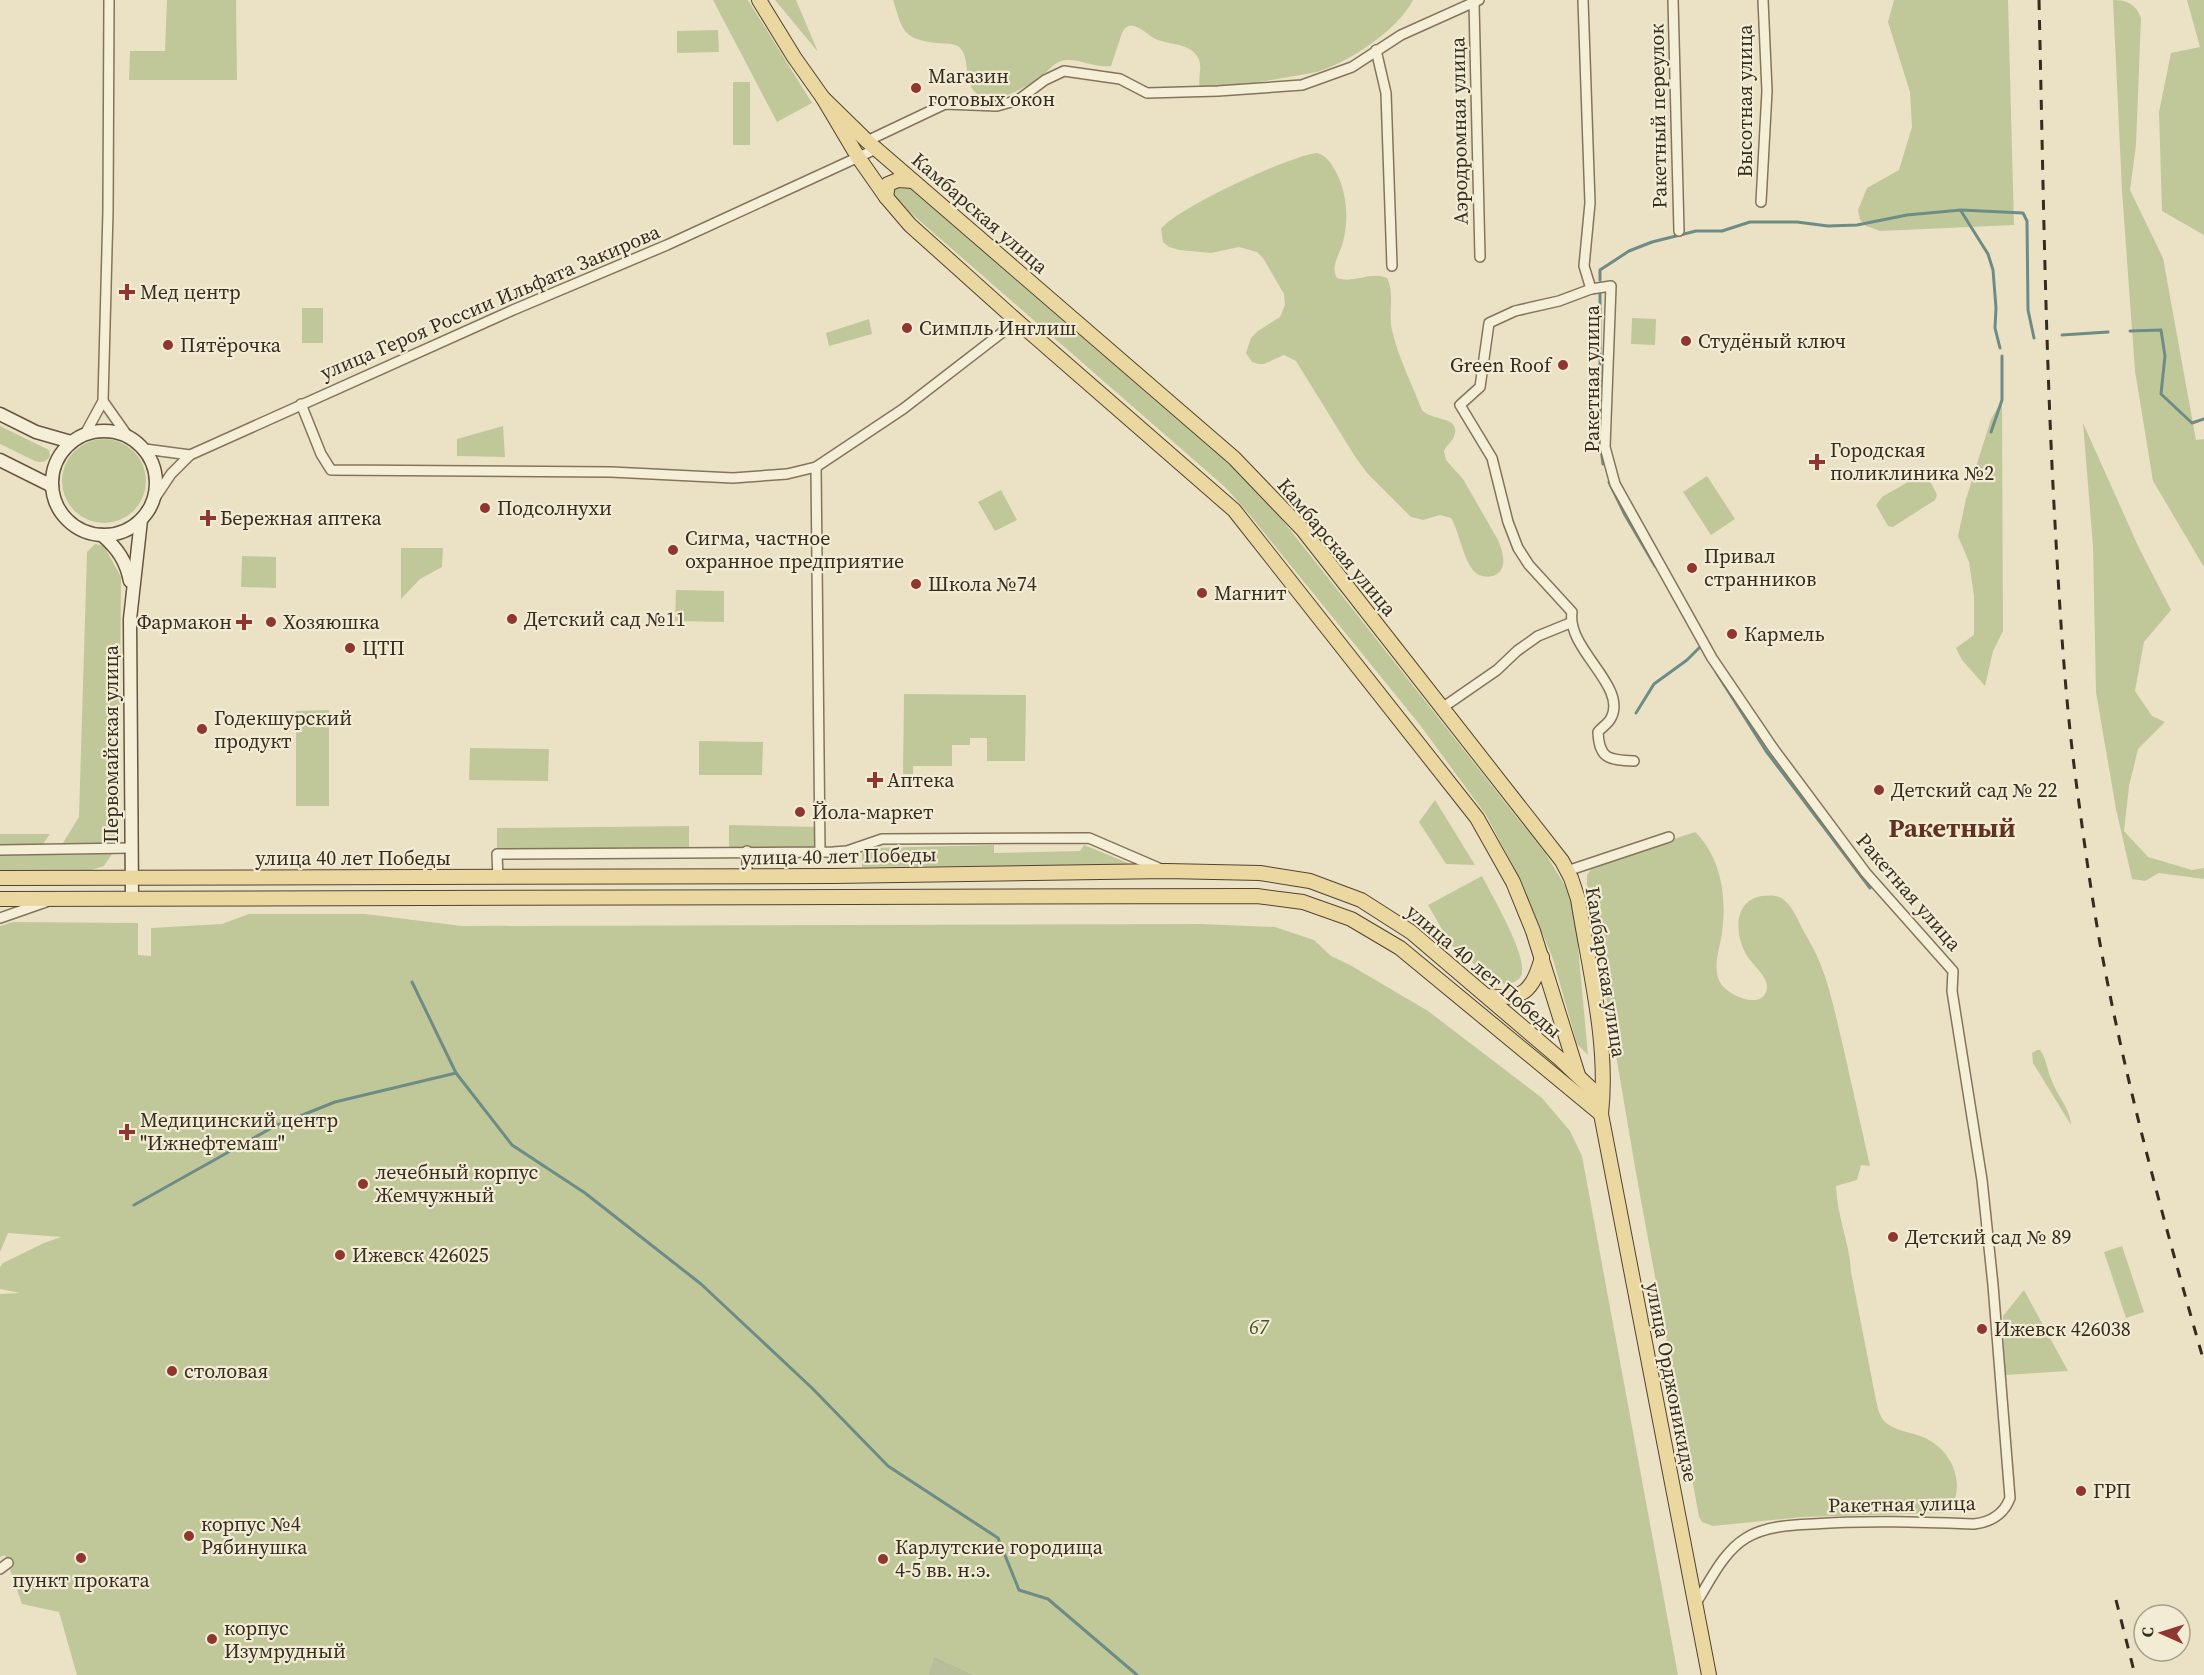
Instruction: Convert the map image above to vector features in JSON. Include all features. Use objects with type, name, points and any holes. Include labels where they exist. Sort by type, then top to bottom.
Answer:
[{"type":"main road","name":"Камбарская улица","points":[[759,0],[794,57],[824,98],[858,157],[886,197],[910,225],[1234,510],[1477,818],[1513,882],[1542,957],[1587,1103]]},
{"type":"main road","name":"Камбарская улица","points":[[824,98],[871,145],[1234,458],[1303,530],[1562,861],[1578,899],[1598,1021],[1601,1050],[1600,1114]]},
{"type":"main road","points":[[886,197],[888,184],[898,180],[913,181]]},
{"type":"main road","points":[[0,414],[36,432],[71,442]]},
{"type":"main road","points":[[106,430],[127,435],[145,449],[155,470],[156,489],[153,501],[141,520],[119,533],[102,535],[84,531],[70,522],[58,506],[52,486],[53,471],[60,456],[71,442],[85,434],[106,430]]},
{"type":"main road","points":[[0,460],[52,486]]},
{"type":"main road","name":"Первомайская улица","points":[[132,898],[130,619],[141,520]]},
{"type":"main road","name":"Первомайская улица","points":[[102,535],[117,547],[126,565],[132,591]]},
{"type":"main road","name":"улица 40 лет Победы","points":[[0,878],[747,877],[1167,871],[1260,873],[1310,881],[1360,900],[1411,932],[1560,1059],[1602,1099]]},
{"type":"main road","name":"улица 40 лет Победы","points":[[0,898],[1257,896],[1303,902],[1351,919],[1400,948],[1587,1103]]},
{"type":"main road","points":[[1486,996],[1514,998],[1524,993],[1538,973],[1542,957]]},
{"type":"main road","points":[[1549,1072],[1560,1059]]},
{"type":"main road","points":[[1587,1103],[1600,1114]]},
{"type":"main road","name":"улица Орджоникидзе","points":[[1600,1114],[1709,1675]]},
{"type":"street","points":[[85,434],[102,401],[108,211],[110,0]]},
{"type":"street","name":"Ракетная улица","points":[[1583,0],[1590,203],[1584,266],[1591,289],[1611,286],[1605,447],[1615,484],[1712,658],[1773,748],[1866,873],[1953,970],[1952,991],[1959,1042],[1982,1180],[2003,1385],[2010,1498],[1997,1516],[1983,1523],[1974,1524],[1858,1521],[1766,1529],[1746,1538],[1727,1554],[1696,1603]]},
{"type":"street","name":"Ракетный переулок","points":[[1673,0],[1679,231]]},
{"type":"street","name":"Высотная улица","points":[[1761,202],[1767,91],[1763,0]]},
{"type":"street","name":"улица Героя России Ильфата Закирова","points":[[153,501],[171,474],[190,455],[513,310],[668,245],[858,157],[871,145],[945,104],[998,106],[1018,100],[1045,80],[1064,71],[1120,79],[1147,93],[1218,92],[1302,85],[1352,67],[1401,35],[1476,2]]},
{"type":"street","name":"Аэродромная улица","points":[[1476,2],[1480,257]]},
{"type":"street","points":[[1376,50],[1386,93],[1392,266]]},
{"type":"street","points":[[1591,289],[1559,301],[1515,311],[1489,323],[1480,387],[1460,405],[1492,458],[1518,548],[1529,565],[1572,612],[1570,622],[1579,643],[1611,693],[1614,711],[1610,721],[1598,732],[1598,746],[1605,756],[1634,761]]},
{"type":"street","points":[[301,404],[321,454],[331,470],[611,472],[732,478],[787,474],[816,467],[903,409],[1017,321]]},
{"type":"street","points":[[102,401],[127,435]]},
{"type":"street","points":[[145,449],[190,455]]},
{"type":"street","points":[[816,467],[820,852]]},
{"type":"street","points":[[1442,708],[1497,670],[1517,651],[1538,636],[1570,622]]},
{"type":"street","points":[[1567,871],[1669,837]]},
{"type":"street","points":[[498,878],[497,854],[848,851],[882,839],[1089,838],[1167,871]]},
{"type":"street","points":[[0,850],[131,848]]},
{"type":"street","points":[[747,851],[747,877]]},
{"type":"street","name":"улица 40 лет Победы","points":[[0,918],[57,898]]},
{"type":"green space","points":[[167,0],[236,0],[237,80],[129,80],[130,51],[165,51]]},
{"type":"green space","points":[[713,0],[748,0],[812,103],[777,122]]},
{"type":"green space","points":[[775,0],[796,0],[818,52]]},
{"type":"green space","points":[[893,0],[1413,0],[1396,22],[1371,44],[1343,61],[1317,72],[1208,91],[1200,88],[1200,64],[1193,52],[1184,47],[1158,40],[1139,28],[1131,26],[1126,27],[1122,33],[1111,66],[1071,60],[1062,61],[1026,87],[991,98],[983,97],[972,88],[960,48],[953,44],[917,39],[906,32]]},
{"type":"green space","points":[[1894,0],[2008,0],[2014,225],[1880,231],[1866,226],[1860,220],[1858,210],[1867,188],[1899,170],[1912,127],[1910,92],[1888,22]]},
{"type":"green space","points":[[2113,0],[2130,4],[2141,18],[2136,145],[2130,190],[2163,258],[2196,440],[2204,439],[2204,567],[2153,481],[2135,371],[2122,191]]},
{"type":"green space","points":[[2187,0],[2204,0],[2204,235],[2162,211],[2159,112],[2171,53],[2200,47]]},
{"type":"green space","points":[[718,30],[719,52],[677,53],[677,31]]},
{"type":"green space","points":[[733,82],[750,82],[750,145],[733,145]]},
{"type":"green space","points":[[1317,153],[1326,158],[1332,166],[1340,180],[1345,197],[1346,224],[1343,242],[1335,264],[1337,278],[1350,280],[1381,276],[1387,278],[1391,290],[1391,324],[1395,340],[1422,410],[1451,422],[1454,426],[1453,439],[1444,451],[1446,460],[1463,479],[1500,545],[1503,565],[1501,570],[1493,576],[1479,575],[1474,571],[1466,558],[1451,518],[1440,515],[1423,520],[1411,517],[1367,473],[1296,361],[1284,355],[1264,364],[1252,362],[1246,353],[1251,338],[1280,317],[1285,305],[1284,294],[1263,258],[1257,252],[1239,247],[1211,253],[1179,250],[1163,242],[1161,229],[1188,209],[1234,184],[1284,163]]},
{"type":"green space","points":[[907,186],[1238,472],[1269,503],[1545,853],[1569,892],[1577,935],[1588,1055],[1577,1044],[1553,959],[1518,875],[1486,815],[1420,725],[1225,487],[898,202],[893,195],[893,187]]},
{"type":"green space","points":[[302,308],[323,308],[323,343],[302,343]]},
{"type":"green space","points":[[1632,318],[1656,319],[1655,345],[1631,344]]},
{"type":"green space","points":[[869,319],[872,334],[829,346],[826,333]]},
{"type":"green space","points":[[2002,400],[2003,631],[1993,651],[1985,686],[1962,660],[1956,648],[1974,635],[1974,596],[1969,562],[1958,536],[1966,499],[1991,419]]},
{"type":"green space","points":[[2083,423],[2139,548],[2171,610],[2144,642],[2135,691],[2152,716],[2165,722],[2138,749],[2129,786],[2124,831],[2148,857],[2192,870],[2204,868],[2204,879],[2159,873],[2145,881],[2132,879],[2116,809],[2096,692],[2093,546]]},
{"type":"green space","points":[[0,426],[49,450],[50,456],[45,461],[37,462],[0,444]]},
{"type":"green space","points":[[503,426],[505,457],[457,456],[457,439]]},
{"type":"green space","points":[[104,439],[127,446],[139,458],[146,481],[139,504],[127,516],[104,523],[81,516],[69,504],[62,481],[69,458],[81,446]]},
{"type":"green space","points":[[1920,475],[1932,486],[1937,495],[1935,500],[1893,527],[1888,526],[1876,505],[1882,497]]},
{"type":"green space","points":[[1707,476],[1735,519],[1711,535],[1683,492]]},
{"type":"green space","points":[[1001,490],[1017,520],[995,531],[978,502]]},
{"type":"green space","points":[[95,544],[104,546],[121,577],[119,831],[113,843],[63,843],[79,817],[87,552]]},
{"type":"green space","points":[[401,548],[443,548],[442,567],[420,579],[401,599]]},
{"type":"green space","points":[[242,556],[276,557],[276,588],[241,587]]},
{"type":"green space","points":[[676,590],[724,591],[724,622],[675,621]]},
{"type":"green space","points":[[904,694],[1026,695],[1025,761],[987,761],[987,738],[970,738],[970,745],[952,745],[952,766],[913,766],[913,774],[903,774]]},
{"type":"green space","points":[[329,710],[329,806],[296,806],[296,711]]},
{"type":"green space","points":[[699,741],[763,742],[762,775],[699,775]]},
{"type":"green space","points":[[470,748],[549,749],[548,781],[469,780]]},
{"type":"green space","points":[[1435,800],[1475,865],[1446,864],[1419,822]]},
{"type":"green space","points":[[729,825],[820,827],[820,852],[729,852]]},
{"type":"green space","points":[[689,826],[689,852],[497,854],[497,828]]},
{"type":"green space","points":[[1695,832],[1711,853],[1723,892],[1722,933],[1717,970],[1724,987],[1737,996],[1752,1000],[1764,995],[1767,988],[1765,979],[1748,958],[1742,946],[1738,927],[1741,911],[1746,904],[1762,896],[1779,897],[1790,906],[1824,973],[1836,1015],[1870,1166],[1861,1165],[1857,1180],[1836,1186],[1876,1400],[1884,1421],[1898,1429],[1933,1442],[1948,1458],[1956,1477],[1957,1488],[1951,1509],[1943,1513],[1802,1517],[1713,1526],[1702,1522],[1699,1517],[1636,1173],[1587,884],[1587,875],[1594,865]]},
{"type":"green space","points":[[0,834],[50,834],[43,844],[0,844]]},
{"type":"green space","points":[[994,845],[994,853],[1080,851],[1084,845],[1133,865],[862,867],[862,853],[874,848]]},
{"type":"green space","points":[[112,854],[104,866],[91,870],[0,870],[0,855]]},
{"type":"green space","points":[[1482,876],[1514,939],[1522,964],[1520,977],[1508,985],[1495,981],[1451,945],[1428,905]]},
{"type":"green space","name":"67","points":[[249,914],[365,914],[462,926],[1201,924],[1275,927],[1314,940],[1331,956],[1428,1011],[1542,1098],[1570,1131],[1582,1156],[1678,1675],[974,1675],[934,1656],[928,1675],[77,1675],[59,1612],[22,1604],[5,1555],[0,1557],[0,1294],[20,1293],[0,1289],[0,1267],[3,1263],[61,1237],[8,1233],[0,1252],[0,926],[13,922],[138,923],[138,955],[151,956],[151,928],[222,924]]},
{"type":"green space","points":[[2040,1050],[2044,1057],[2050,1077],[2069,1114],[2071,1125],[2033,1063],[2032,1053]]},
{"type":"green space","points":[[2122,1246],[2144,1312],[2126,1318],[2104,1252]]},
{"type":"green space","points":[[2024,1290],[2068,1371],[2005,1375],[2003,1316]]},
{"type":"green space","points":[[934,1656],[974,1675],[928,1675]]},
{"type":"waterway","points":[[1600,280],[1600,270],[1629,251],[1652,242],[1696,231],[1722,231],[1750,222],[1797,222],[1828,226],[1857,225],[1907,215],[1961,210],[2023,213],[2027,221],[2028,310],[2034,338]]},
{"type":"waterway","points":[[1961,211],[1988,254],[1993,270],[1995,328],[2000,348]]},
{"type":"waterway","points":[[1600,293],[1600,441],[1603,464]]},
{"type":"waterway","points":[[2130,331],[2161,330],[2165,356],[2161,394],[2192,423],[2204,419]]},
{"type":"waterway","points":[[2062,335],[2108,332]]},
{"type":"waterway","points":[[1991,432],[2002,400],[2002,356]]},
{"type":"waterway","points":[[1609,482],[1625,515],[1655,566]]},
{"type":"waterway","points":[[1636,713],[1654,684],[1687,660],[1701,646]]},
{"type":"waterway","points":[[1716,672],[1766,751],[1870,888]]},
{"type":"waterway","points":[[412,982],[456,1073],[512,1145],[585,1193],[701,1284],[812,1388],[888,1466],[998,1538],[1019,1590],[1048,1599],[1137,1675]]},
{"type":"waterway","points":[[134,1205],[275,1126],[335,1102],[456,1073]]},
{"type":"railway","points":[[2039,0],[2051,442],[2060,609],[2072,747],[2084,840],[2109,992],[2133,1099],[2204,1362]]},
{"type":"railway","points":[[2116,1600],[2135,1675]]},
{"type":"place","name":"Магазин готовых окон","points":[[916,88]]},
{"type":"place","name":"Мед центр","points":[[127,292]]},
{"type":"place","name":"Симпль Инглиш","points":[[907,328]]},
{"type":"place","name":"Студёный ключ","points":[[1686,341]]},
{"type":"place","name":"Пятёрочка","points":[[168,345]]},
{"type":"place","name":"Green Roof","points":[[1563,365]]},
{"type":"place","name":"Городская поликлиника №2","points":[[1817,462]]},
{"type":"place","name":"Подсолнухи","points":[[485,508]]},
{"type":"place","name":"Бережная аптека","points":[[208,518]]},
{"type":"place","name":"Сигма, частное охранное предприятие","points":[[673,550]]},
{"type":"place","name":"Привал странников","points":[[1692,568]]},
{"type":"place","name":"Школа №74","points":[[916,584]]},
{"type":"place","name":"Магнит","points":[[1202,593]]},
{"type":"place","name":"Детский сад №11","points":[[512,619]]},
{"type":"place","name":"Фармакон","points":[[244,622]]},
{"type":"place","name":"Хозяюшка","points":[[271,622]]},
{"type":"place","name":"Кармель","points":[[1732,634]]},
{"type":"place","name":"ЦТП","points":[[350,648]]},
{"type":"place","name":"Годекшурский продукт","points":[[202,729]]},
{"type":"place","name":"Аптека","points":[[875,780]]},
{"type":"place","name":"Детский сад № 22","points":[[1879,790]]},
{"type":"place","name":"Йола-маркет","points":[[800,812]]},
{"type":"place","name":"Медицинский центр \"Ижнефтемаш\"","points":[[127,1132]]},
{"type":"place","name":"лечебный корпус Жемчужный","points":[[363,1184]]},
{"type":"place","name":"Детский сад № 89","points":[[1893,1237]]},
{"type":"place","name":"Ижевск 426025","points":[[340,1255]]},
{"type":"place","name":"Ижевск 426038","points":[[1982,1329]]},
{"type":"place","name":"столовая","points":[[172,1371]]},
{"type":"place","name":"ГРП","points":[[2081,1491]]},
{"type":"place","name":"корпус №4 Рябинушка","points":[[189,1536]]},
{"type":"place","name":"пункт проката","points":[[81,1558]]},
{"type":"place","name":"Карлутские городища 4-5 вв. н.э.","points":[[883,1559]]},
{"type":"place","name":"корпус Изумрудный","points":[[212,1639]]},
{"type":"district","name":"Ракетный","points":[[1952,828]]}]
